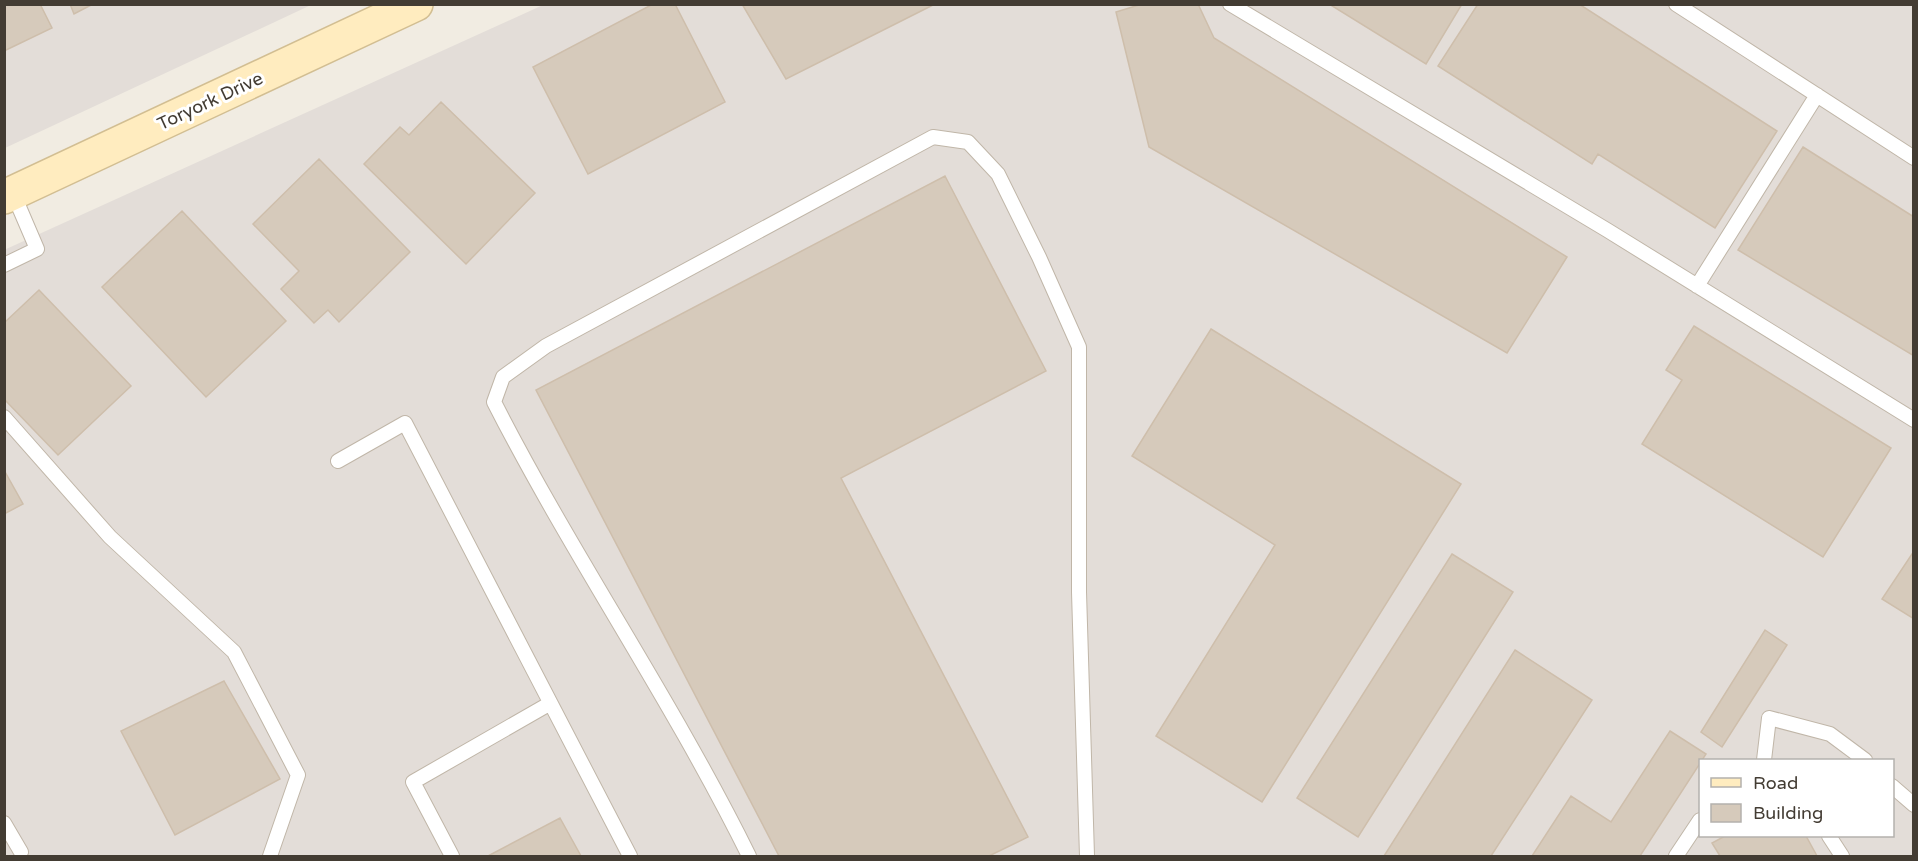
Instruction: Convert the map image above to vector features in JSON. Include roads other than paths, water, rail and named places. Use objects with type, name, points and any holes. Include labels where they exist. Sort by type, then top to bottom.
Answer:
[{"type":"street","name":"Toryork Drive","points":[[9,195],[416,4]]},
{"type":"lane","points":[[1230,4],[1914,420]]},
{"type":"lane","points":[[1676,4],[1914,158]]},
{"type":"lane","points":[[1697,286],[1817,95]]},
{"type":"lane","points":[[749,856],[649,671],[536,483],[494,402],[503,377],[546,346],[933,138],[968,142],[998,174],[1039,257],[1079,347],[1079,592],[1087,856]]},
{"type":"lane","points":[[4,265],[37,249],[9,195]]},
{"type":"lane","points":[[4,417],[110,537],[234,652],[298,775],[270,856]]},
{"type":"lane","points":[[338,461],[405,423],[630,856]]},
{"type":"lane","points":[[452,856],[413,782],[549,704]]},
{"type":"lane","points":[[1764,759],[1769,718],[1830,734],[1864,759]]},
{"type":"lane","points":[[1894,787],[1914,805]]},
{"type":"lane","points":[[4,823],[21,852]]},
{"type":"lane","points":[[1676,856],[1699,823]]},
{"type":"lane","points":[[1830,837],[1842,856]]}]
